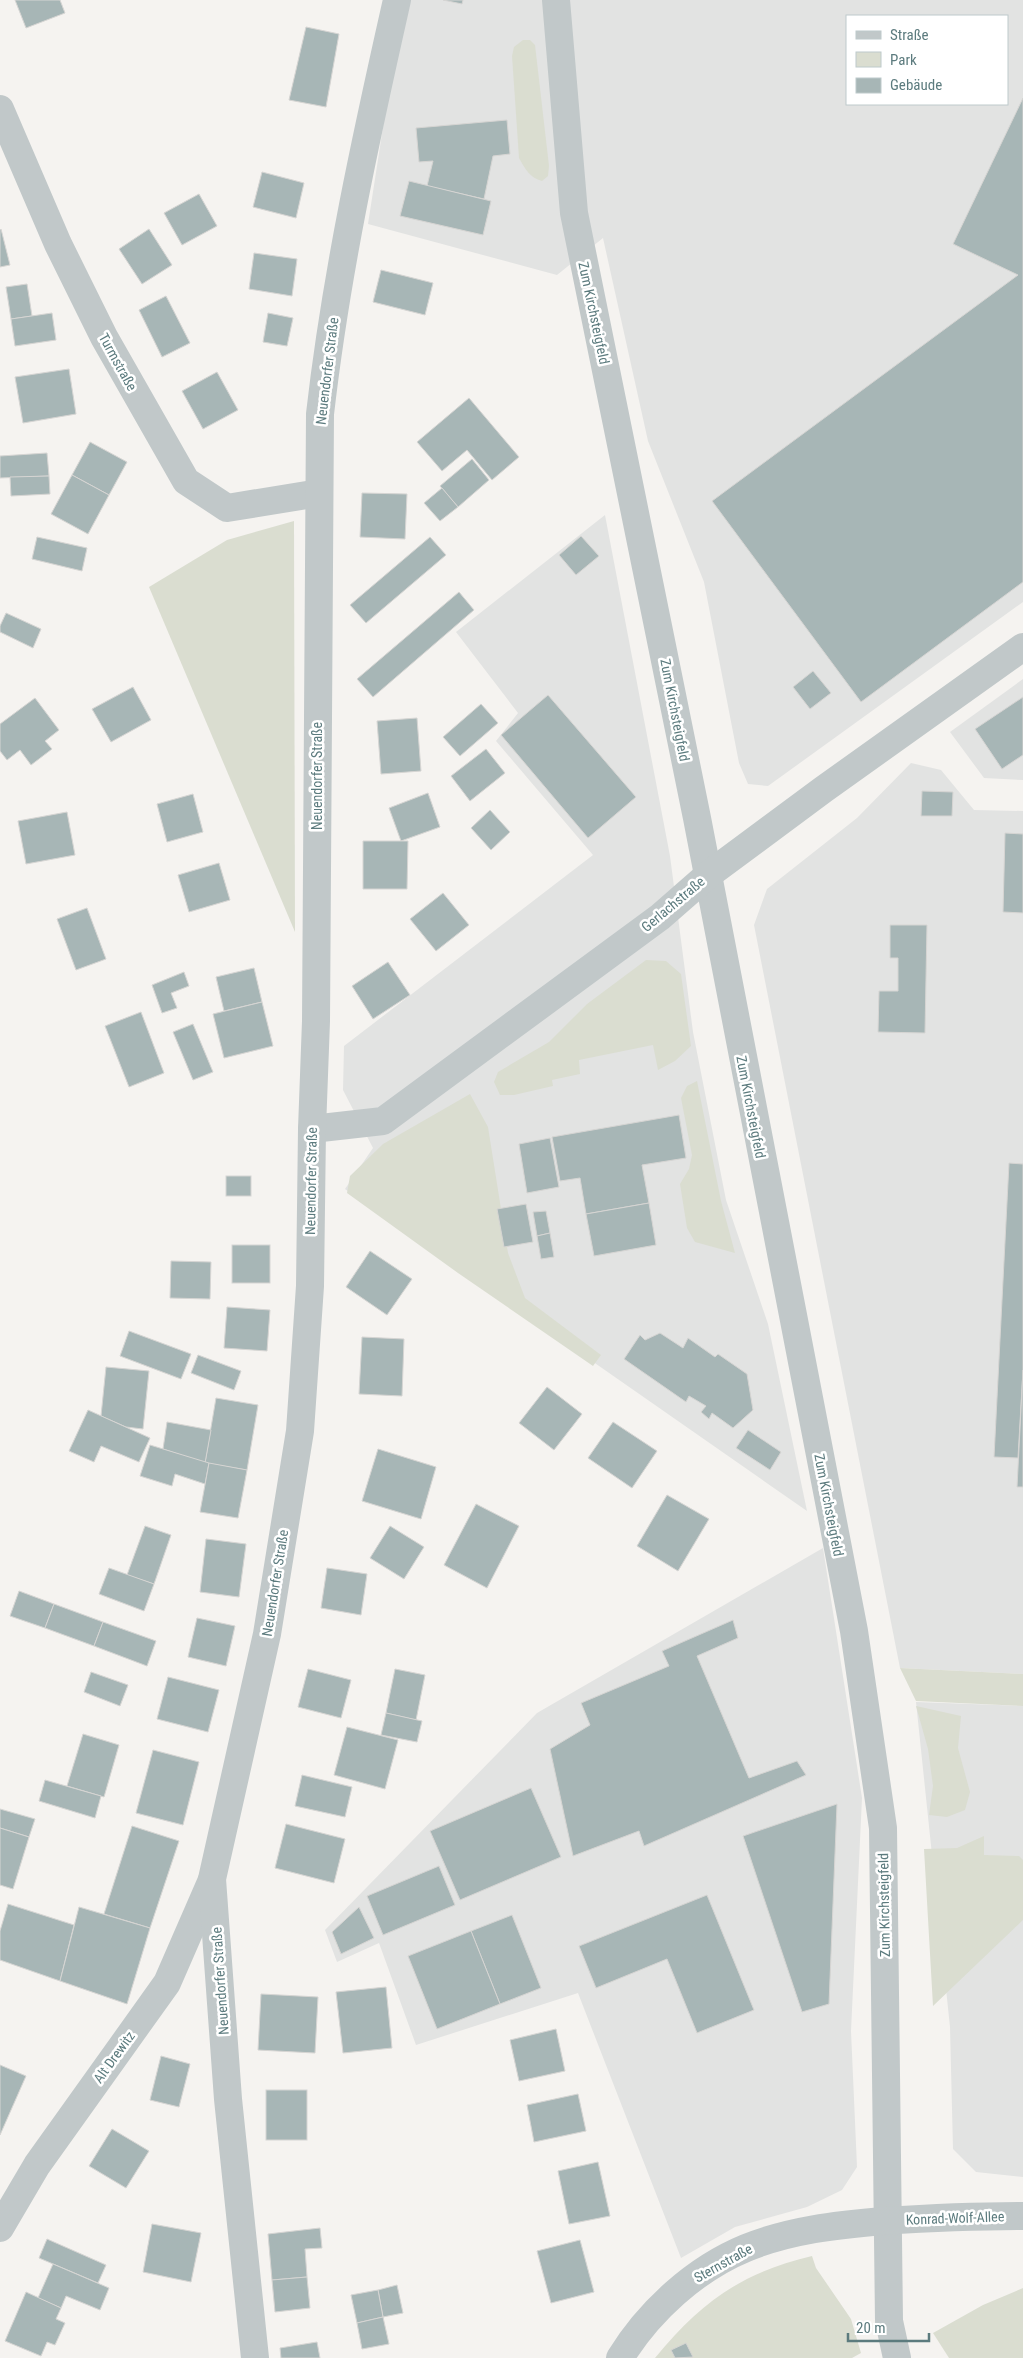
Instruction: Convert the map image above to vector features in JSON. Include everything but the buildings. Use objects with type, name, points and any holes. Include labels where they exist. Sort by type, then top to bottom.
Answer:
[{"type":"street","name":"Neuendorfer Straße","points":[[255,2358],[228,2099],[212,1879],[267,1634],[300,1431],[310,1286],[312,1130],[316,1021],[320,414],[328,350],[355,196],[397,0]]},
{"type":"street","name":"Zum Kirchsteigfeld","points":[[556,0],[574,214],[708,875],[854,1632],[883,1828],[889,2321],[897,2358]]},
{"type":"street","name":"Turmstraße","points":[[0,109],[58,244],[104,337],[186,481],[227,508],[318,493]]},
{"type":"street","name":"Gerlachstraße","points":[[312,1130],[383,1121],[660,917],[708,875],[842,776],[1023,648]]},
{"type":"street","name":"Alt Drewitz","points":[[0,2228],[37,2165],[167,1983],[212,1879]]},
{"type":"street","name":"Konrad-Wolf-Allee","points":[[888,2221],[963,2215],[1023,2216]]},
{"type":"street","name":"Sternstraße","points":[[620,2358],[654,2313],[668,2298],[700,2274],[746,2248],[820,2226],[888,2221]]},
{"type":"shaded area","points":[[411,0],[1023,0],[1023,602],[768,786],[748,784],[739,763],[704,582],[648,441],[603,238],[557,275],[368,224],[388,95]]},
{"type":"shaded area","points":[[605,515],[670,856],[693,1032],[726,1200],[768,1324],[807,1511],[345,1189],[373,1148],[343,1090],[344,1046],[593,855],[496,741],[518,713],[456,632]]},
{"type":"shaded area","points":[[1023,679],[1023,780],[984,778],[950,732]]},
{"type":"shaded area","points":[[911,763],[941,770],[974,810],[1023,811],[1023,1674],[900,1668],[754,925],[767,889],[857,818]]},
{"type":"shaded area","points":[[823,1548],[862,1798],[851,2031],[857,2167],[842,2190],[807,2207],[735,2227],[681,2258],[578,1993],[416,2045],[379,1943],[337,1962],[325,1930],[537,1713]]},
{"type":"shaded area","points":[[916,1702],[1023,1706],[1023,2177],[976,2172],[953,2149],[950,2027]]},
{"type":"green space","points":[[523,40],[530,40],[535,45],[549,166],[548,176],[542,181],[531,175],[519,158],[512,56],[514,47]]},
{"type":"green space","points":[[294,521],[295,932],[149,587],[227,540]]},
{"type":"green space","points":[[646,960],[666,961],[681,974],[691,1046],[675,1061],[658,1070],[653,1045],[579,1060],[580,1074],[552,1080],[553,1086],[514,1095],[500,1095],[494,1082],[498,1072],[549,1042],[587,1004]]},
{"type":"green space","points":[[697,1081],[721,1201],[735,1253],[695,1242],[687,1228],[680,1184],[689,1169],[692,1155],[681,1098],[687,1086]]},
{"type":"green space","points":[[470,1094],[488,1127],[508,1253],[525,1298],[601,1355],[593,1366],[458,1273],[347,1193],[350,1176],[383,1144]]},
{"type":"green space","points":[[900,1668],[1023,1674],[1023,1706],[916,1701]]},
{"type":"green space","points":[[916,1706],[961,1716],[958,1748],[970,1792],[965,1810],[947,1817],[929,1815],[933,1786],[928,1749]]},
{"type":"green space","points":[[984,1836],[984,1855],[1019,1856],[1023,1860],[1023,1920],[933,2006],[924,1849],[957,1848]]},
{"type":"green space","points":[[812,2256],[816,2268],[851,2319],[861,2353],[852,2358],[655,2358],[689,2321],[724,2292],[764,2271]]},
{"type":"green space","points":[[1023,2288],[1023,2358],[949,2358],[933,2333],[983,2305]]}]
